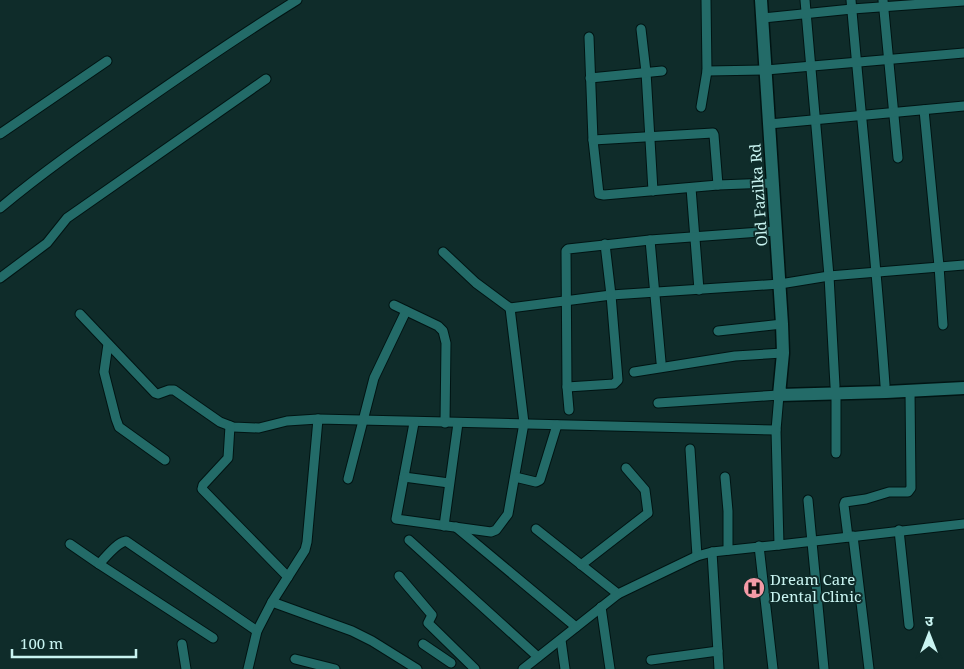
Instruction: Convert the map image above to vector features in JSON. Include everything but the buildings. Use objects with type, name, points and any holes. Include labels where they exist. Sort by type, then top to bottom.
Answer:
[{"type":"main road","name":"Old Fazilka Rd","points":[[761,0],[782,324],[783,353],[780,391]]},
{"type":"main road","points":[[780,391],[836,390],[964,381]]},
{"type":"main road","points":[[879,387],[910,391],[964,388]]},
{"type":"street","points":[[0,208],[40,175],[132,110],[227,44],[297,0]]},
{"type":"street","points":[[701,107],[708,70],[706,0]]},
{"type":"street","points":[[805,0],[829,276],[836,390],[836,453]]},
{"type":"street","points":[[762,18],[807,14],[851,4],[964,1]]},
{"type":"street","points":[[883,3],[898,158]]},
{"type":"street","points":[[851,4],[878,272],[879,387]]},
{"type":"street","points":[[641,30],[646,72],[652,191]]},
{"type":"street","points":[[589,37],[593,140],[599,194],[604,196],[718,185],[773,183]]},
{"type":"street","points":[[708,70],[766,70],[964,53]]},
{"type":"street","points":[[0,134],[107,61]]},
{"type":"street","points":[[590,78],[662,71]]},
{"type":"street","points":[[0,278],[47,243],[67,218],[266,79]]},
{"type":"street","points":[[769,124],[964,106]]},
{"type":"street","points":[[924,110],[943,325]]},
{"type":"street","points":[[593,140],[713,133],[718,185]]},
{"type":"street","points":[[691,188],[699,290]]},
{"type":"street","points":[[569,410],[566,302],[566,251],[568,249],[650,240],[776,231]]},
{"type":"street","points":[[650,240],[661,362]]},
{"type":"street","points":[[567,387],[614,384],[618,380],[605,244]]},
{"type":"street","points":[[443,252],[476,283],[510,308],[611,295],[780,284],[829,276],[964,265]]},
{"type":"street","points":[[394,305],[438,326],[444,331],[446,336],[445,423]]},
{"type":"street","points":[[414,423],[396,519],[491,532],[496,530],[508,514],[524,423],[510,308]]},
{"type":"street","points":[[348,479],[377,369],[406,311]]},
{"type":"street","points":[[80,314],[155,393],[174,390],[220,422],[230,426],[259,428],[287,421],[318,419],[414,423],[524,423],[776,430]]},
{"type":"street","points":[[718,331],[782,324]]},
{"type":"street","points":[[108,344],[104,372],[119,427],[165,460]]},
{"type":"street","points":[[634,372],[735,356],[783,353]]},
{"type":"street","points":[[658,403],[780,391],[776,430],[780,545]]},
{"type":"street","points":[[869,669],[851,536],[844,505],[846,502],[866,499],[889,492],[908,492],[911,488],[910,391]]},
{"type":"street","points":[[248,669],[257,631],[308,542],[318,419]]},
{"type":"street","points":[[444,526],[458,423]]},
{"type":"street","points":[[516,477],[536,482],[540,480],[557,425]]},
{"type":"street","points":[[230,426],[228,458],[203,485],[202,489],[288,577]]},
{"type":"street","points":[[690,449],[696,556]]},
{"type":"street","points":[[582,565],[648,513],[645,490],[626,468]]},
{"type":"street","points":[[725,476],[728,511],[728,550]]},
{"type":"street","points":[[404,478],[449,482]]},
{"type":"street","points":[[808,500],[824,669]]},
{"type":"street","points":[[523,669],[618,594],[696,556],[759,546],[964,524]]},
{"type":"street","points":[[456,527],[576,627]]},
{"type":"street","points":[[536,529],[618,594]]},
{"type":"street","points":[[899,530],[909,625]]},
{"type":"street","points":[[409,540],[538,657]]},
{"type":"street","points":[[99,564],[118,545],[126,541],[257,631]]},
{"type":"street","points":[[70,544],[213,638]]},
{"type":"street","points":[[759,546],[773,669]]},
{"type":"street","points":[[712,552],[719,669]]},
{"type":"street","points":[[399,576],[432,614],[433,616],[428,620],[428,623],[475,669]]},
{"type":"street","points":[[272,602],[352,631],[417,669]]},
{"type":"street","points":[[601,607],[610,669]]},
{"type":"street","points":[[561,640],[565,669]]},
{"type":"street","points":[[182,644],[186,669]]},
{"type":"street","points":[[423,644],[448,666],[461,655]]},
{"type":"street","points":[[651,660],[718,651]]},
{"type":"street","points":[[295,660],[335,669]]},
{"type":"place","name":"Dream Care Dental Clinic","points":[[754,588]]}]
